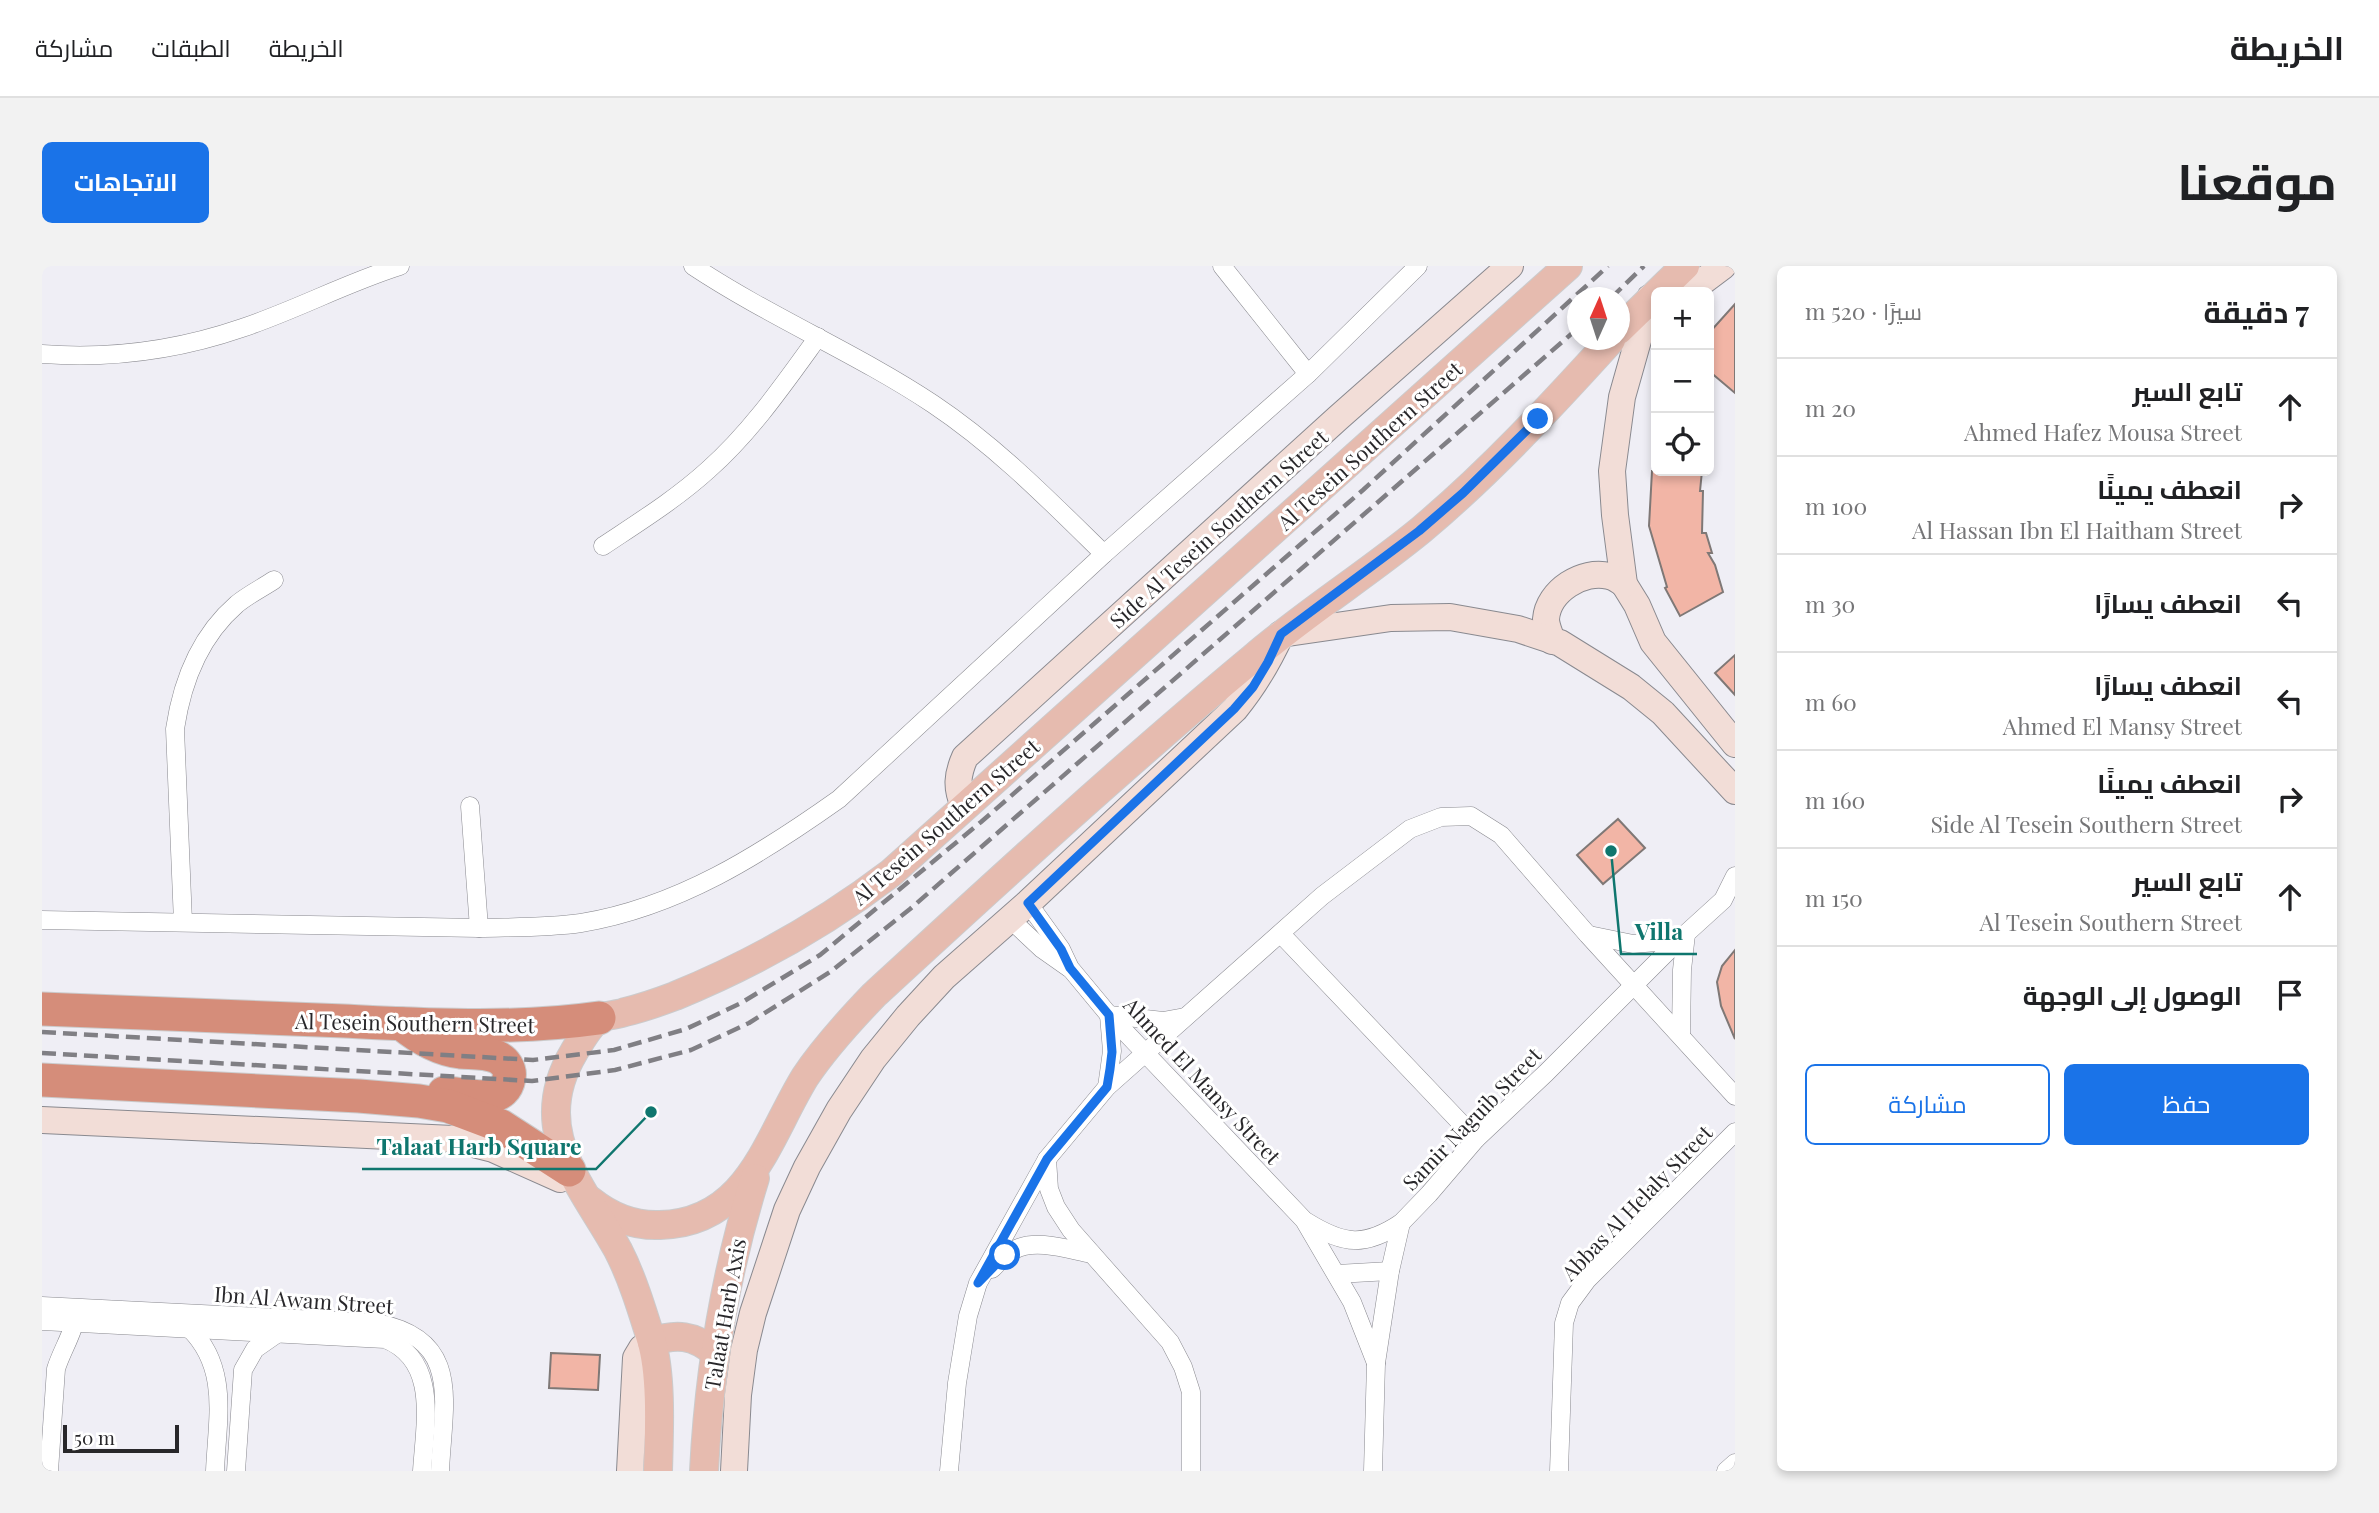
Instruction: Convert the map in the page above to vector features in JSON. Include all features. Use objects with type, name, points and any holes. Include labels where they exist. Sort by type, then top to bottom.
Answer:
[{"type":"highway","name":"Al Tesein Southern Street","points":[[42,1009],[402,1024],[537,1025],[599,1018]]},
{"type":"highway","points":[[402,1024],[421,1038],[442,1048],[493,1055],[504,1061],[510,1073],[508,1086],[498,1095],[485,1097],[447,1093],[419,1101]]},
{"type":"highway","points":[[42,1080],[419,1101],[448,1107],[501,1126],[578,1185]]},
{"type":"main road","name":"Al Tesein Southern Street","points":[[599,1018],[649,1006],[690,990],[800,936],[891,873],[1568,266]]},
{"type":"main road","points":[[1668,287],[1685,266]]},
{"type":"main road","points":[[1630,321],[1651,304]]},
{"type":"main road","points":[[578,1185],[608,1213],[653,1225],[685,1222],[700,1217],[727,1201],[744,1184],[761,1159],[807,1074],[856,1013],[1160,737],[1281,634],[1419,531],[1463,493],[1508,451],[1602,350]]},
{"type":"main road","points":[[599,1018],[571,1057],[561,1085],[558,1133],[578,1185],[627,1269],[652,1342],[658,1398],[658,1471]]},
{"type":"main road","name":"Talaat Harb Axis","points":[[704,1471],[714,1352],[732,1260],[761,1159]]},
{"type":"main road","points":[[652,1342],[678,1335],[704,1343],[714,1352]]},
{"type":"street","points":[[42,354],[136,353],[206,340],[265,320],[331,291],[400,266]]},
{"type":"street","points":[[694,266],[894,379],[961,423],[1009,464],[1104,554]]},
{"type":"street","points":[[1222,266],[1308,374]]},
{"type":"street","points":[[42,920],[479,928],[580,923],[637,909],[691,890],[740,865],[839,799],[1104,554],[1308,374],[1418,266]]},
{"type":"street","name":"Side Al Tesein Southern Street","points":[[964,806],[957,783],[965,757],[1338,418],[1510,266]]},
{"type":"street","points":[[1690,287],[1699,284],[1723,266]]},
{"type":"street","points":[[1651,322],[1622,397],[1612,471],[1624,584],[1637,605],[1653,642],[1735,744]]},
{"type":"street","points":[[603,546],[677,496],[736,443],[762,414],[818,337]]},
{"type":"street","points":[[1552,641],[1546,619],[1552,603],[1562,589],[1577,579],[1593,575],[1610,576],[1624,584]]},
{"type":"street","points":[[183,922],[175,729],[184,685],[205,642],[220,621],[238,603],[274,580]]},
{"type":"street","points":[[734,1471],[738,1395],[750,1325],[787,1210],[839,1110],[873,1059],[944,977],[1019,911],[1234,709],[1253,687],[1281,634],[1391,618],[1450,617],[1518,629],[1560,643],[1631,687],[1663,713],[1735,791]]},
{"type":"street","points":[[470,806],[479,928]]},
{"type":"street","points":[[949,1471],[957,1383],[968,1316],[978,1283],[1047,1159],[1107,1087],[1322,896],[1410,829],[1441,817],[1471,816],[1502,835],[1588,935],[1735,1096]]},
{"type":"street","name":"Samir Naguib Street","points":[[1373,1471],[1376,1363],[1390,1271],[1401,1223],[1430,1194],[1476,1139],[1682,937],[1729,899],[1735,876]]},
{"type":"street","name":"Ahmed El Mansy Street","points":[[1019,911],[1042,949],[1070,968],[1109,1015],[1304,1220],[1352,1302],[1376,1363]]},
{"type":"street","points":[[1281,934],[1476,1139]]},
{"type":"street","points":[[1588,935],[1633,944],[1682,937],[1681,1035]]},
{"type":"street","points":[[1107,1087],[1112,1052],[1109,1015],[1163,1021],[1185,1017]]},
{"type":"street","points":[[42,1120],[453,1139],[512,1156],[578,1185]]},
{"type":"street","name":"Abbas Al Helaly Street","points":[[1559,1471],[1564,1323],[1570,1303],[1587,1280],[1735,1132]]},
{"type":"street","points":[[1047,1159],[1049,1189],[1056,1207],[1071,1230],[1170,1342],[1183,1367],[1191,1392],[1191,1471]]},
{"type":"street","name":"Ahmed El Mansy Street","points":[[1304,1220],[1331,1237],[1361,1240],[1381,1236],[1401,1223]]},
{"type":"street","points":[[978,1283],[1005,1255],[1017,1248],[1054,1247],[1092,1254]]},
{"type":"street","points":[[1337,1275],[1390,1271]]},
{"type":"street","name":"Ibn Al Awam Street","points":[[42,1306],[76,1316],[190,1328],[386,1339],[399,1344],[410,1353],[423,1379],[425,1407],[422,1471]]},
{"type":"street","points":[[49,1471],[56,1369],[76,1316]]},
{"type":"street","name":"Ibn Al Awam Street","points":[[42,1321],[76,1316],[377,1323],[396,1326],[415,1335],[433,1352],[442,1377],[440,1471]]},
{"type":"street","points":[[190,1328],[211,1356],[217,1374],[215,1471]]},
{"type":"street","points":[[236,1471],[243,1370],[255,1349],[278,1333]]},
{"type":"street","points":[[630,1471],[636,1358],[642,1348],[652,1342]]},
{"type":"street","points":[[1726,1471],[1735,1463]]},
{"type":"building","points":[[1735,304],[1735,393],[1714,375],[1714,327]]},
{"type":"building","points":[[1652,476],[1702,476],[1702,533],[1706,533],[1712,553],[1708,553],[1715,565],[1723,592],[1680,616],[1665,588],[1667,587],[1649,526]]},
{"type":"building","points":[[1735,655],[1735,695],[1715,673]]},
{"type":"building","points":[[1618,819],[1645,848],[1603,884],[1577,855]]},
{"type":"building","points":[[1735,950],[1735,1039],[1721,1006],[1717,982],[1722,966]]},
{"type":"building","points":[[551,1353],[600,1355],[598,1390],[549,1388]]},
{"type":"railway","points":[[42,1032],[533,1060],[614,1050],[686,1029],[741,1003],[820,955],[981,822],[1363,490],[1608,266]]},
{"type":"railway","points":[[1622,287],[1644,266]]},
{"type":"railway","points":[[42,1053],[532,1081],[615,1070],[691,1050],[749,1023],[830,972],[910,909],[1567,338]]},
{"type":"place","name":"Villa","points":[[1611,851]]},
{"type":"place","name":"Talaat Harb Square","points":[[651,1112]]},
{"type":"route","points":[[1005,1255],[978,1283],[1047,1159],[1107,1087],[1112,1052],[1109,1015],[1070,968],[1061,949],[1028,903],[1234,709],[1253,687],[1281,634],[1419,531],[1508,451],[1538,419]]}]
